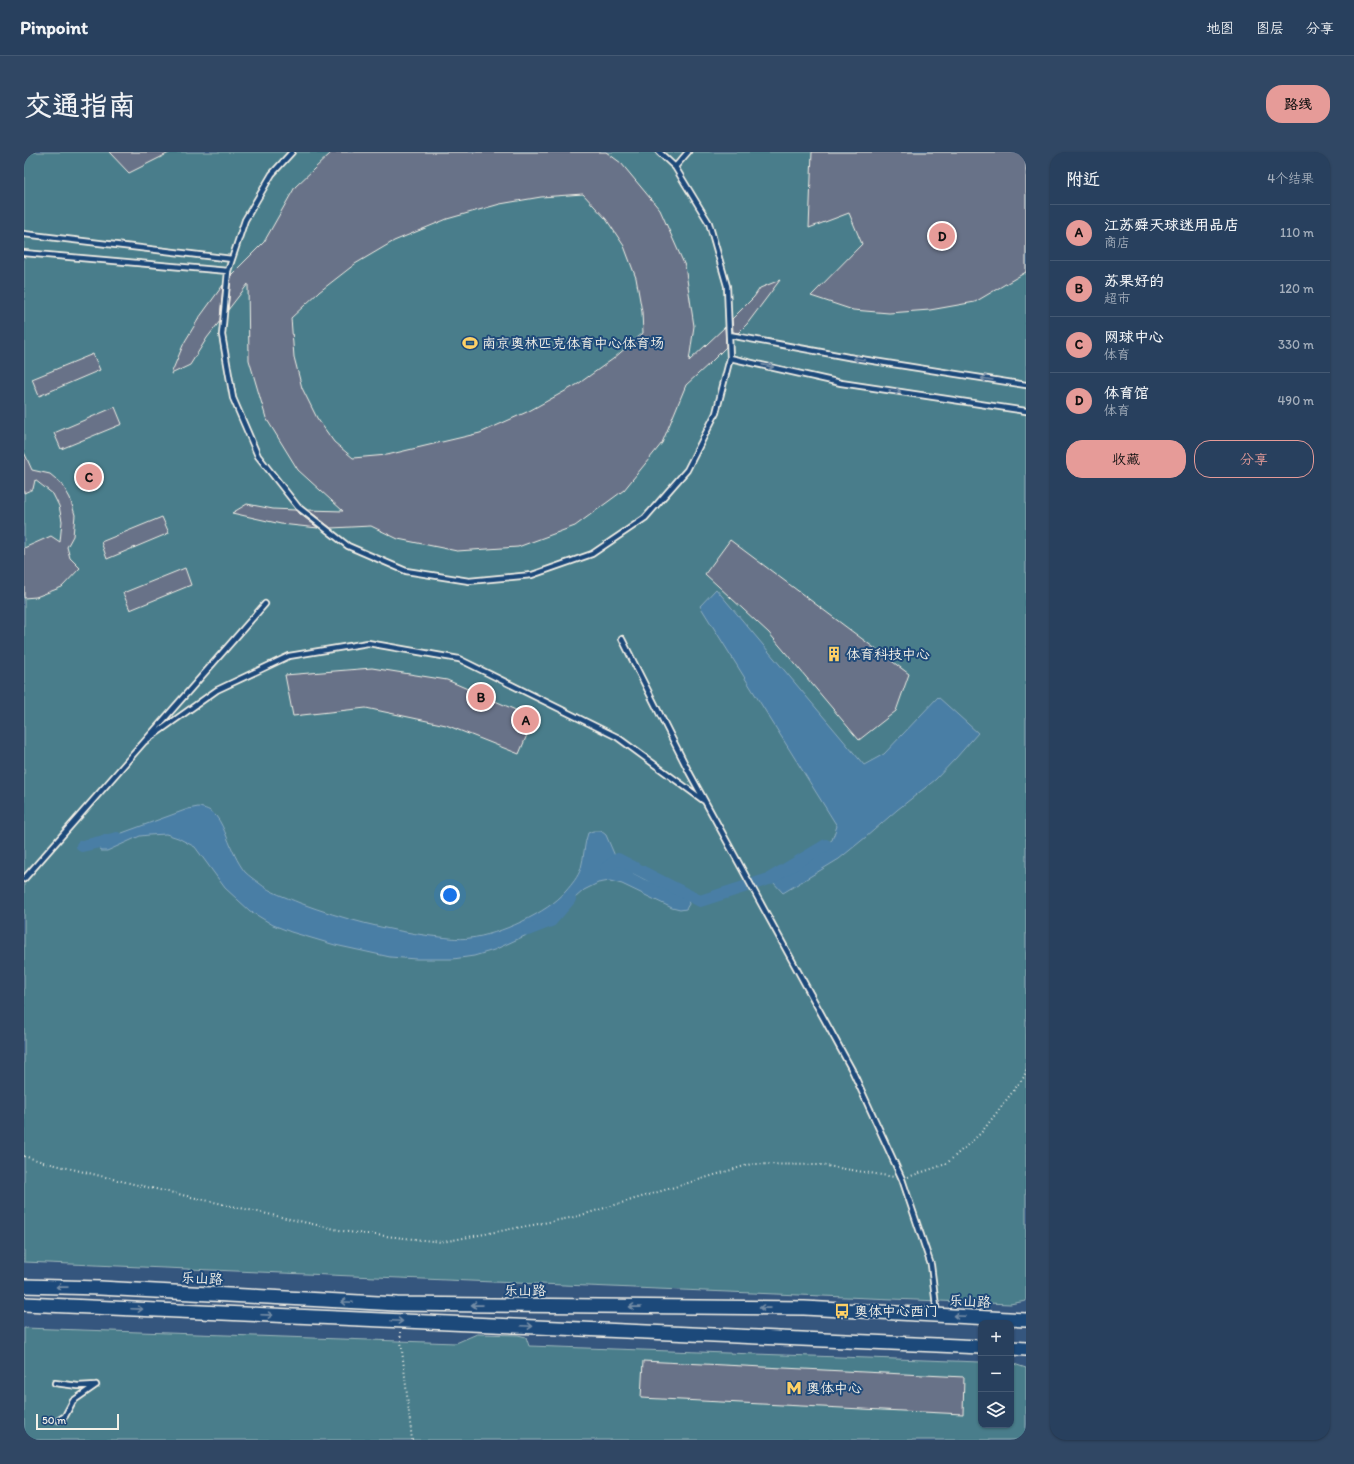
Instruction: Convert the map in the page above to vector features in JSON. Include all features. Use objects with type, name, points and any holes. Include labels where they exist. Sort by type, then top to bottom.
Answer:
[{"type":"street","name":"乐山路","points":[[24,1286],[100,1288],[397,1304],[804,1308],[1026,1320]]},
{"type":"street","points":[[24,1304],[978,1347]]},
{"type":"street","points":[[1014,1348],[1026,1349]]},
{"type":"lane","points":[[292,152],[272,174],[245,220],[228,271],[222,335],[233,398],[258,456],[298,507],[348,546],[406,571],[469,581],[532,575],[592,554],[645,518],[687,470],[716,413],[730,358],[727,286],[709,223],[675,167],[659,152]]},
{"type":"lane","points":[[675,167],[688,152]]},
{"type":"lane","points":[[24,234],[232,259]]},
{"type":"lane","points":[[24,253],[228,271]]},
{"type":"lane","points":[[729,335],[848,357],[1026,385]]},
{"type":"lane","points":[[730,358],[841,383],[1026,411]]},
{"type":"lane","points":[[24,879],[265,604]]},
{"type":"lane","points":[[622,639],[705,802],[852,1070],[902,1179],[931,1265],[937,1315]]},
{"type":"lane","points":[[144,742],[218,690],[289,656],[368,643],[459,659],[617,737],[705,802]]},
{"type":"lane","points":[[55,1383],[78,1386],[96,1384],[73,1401],[65,1416],[59,1420]]},
{"type":"path","points":[[24,1156],[149,1188],[348,1232],[442,1242],[575,1217],[751,1164],[821,1165],[902,1179],[946,1164],[981,1132],[1024,1077],[1026,1070]]},
{"type":"path","points":[[399,1321],[412,1440]]},
{"type":"green space","points":[[24,152],[1026,152],[1026,1301],[1010,1304],[24,1262]]},
{"type":"green space","points":[[24,1328],[456,1343],[477,1334],[518,1335],[526,1337],[529,1346],[978,1362],[978,1428],[1014,1428],[1014,1364],[1026,1368],[1026,1440],[24,1440]]},
{"type":"water","points":[[716,589],[864,765],[884,754],[938,697],[978,733],[935,780],[866,837],[839,859],[783,893],[772,881],[832,840],[837,826],[700,606]]},
{"type":"water","points":[[198,807],[212,812],[216,816],[242,868],[248,875],[268,890],[332,914],[398,931],[465,939],[508,928],[522,922],[558,899],[573,883],[581,868],[588,833],[593,831],[601,831],[606,835],[615,856],[633,873],[644,879],[683,893],[689,904],[686,909],[680,910],[672,908],[622,884],[610,881],[598,883],[584,890],[566,906],[529,934],[494,950],[474,956],[453,959],[390,957],[335,945],[273,925],[250,911],[225,888],[195,847],[178,838],[166,834],[140,836],[107,851],[101,851],[99,847],[102,841],[111,837],[188,809]]},
{"type":"building","points":[[109,152],[171,152],[129,173]]},
{"type":"building","points":[[332,152],[606,152],[621,163],[660,210],[685,266],[694,326],[689,361],[725,327],[726,347],[686,385],[662,443],[624,490],[575,526],[518,547],[457,551],[398,539],[371,526],[331,528],[308,510],[343,511],[298,470],[266,418],[249,360],[248,284],[228,310],[231,275],[264,242],[295,187]],"holes":[[[583,194],[606,219],[624,246],[636,278],[642,312],[643,333],[613,359],[578,384],[529,411],[480,433],[387,455],[353,458],[334,442],[317,418],[302,388],[294,357],[291,318],[319,292],[355,264],[394,241],[447,219],[500,204],[541,197]]]},
{"type":"building","points":[[812,152],[1026,152],[1026,272],[975,302],[930,310],[889,313],[853,310],[811,296],[862,244],[849,213],[809,228]]},
{"type":"building","points":[[780,280],[747,324],[738,333],[733,332],[732,319],[754,297],[760,288]]},
{"type":"building","points":[[223,285],[220,321],[190,365],[171,374],[184,343],[199,318]]},
{"type":"building","points":[[93,354],[100,370],[39,396],[32,379]]},
{"type":"building","points":[[115,407],[122,424],[61,449],[54,433]]},
{"type":"building","points":[[24,452],[32,470],[50,474],[62,484],[70,498],[75,515],[73,536],[67,547],[70,558],[80,568],[62,587],[36,597],[24,598],[24,548],[51,536],[60,542],[62,521],[59,506],[53,494],[35,480],[33,489],[24,493]]},
{"type":"building","points":[[247,504],[273,509],[295,510],[318,528],[281,524],[232,513]]},
{"type":"building","points":[[162,517],[169,533],[107,559],[101,542]]},
{"type":"building","name":"体育科技中心","points":[[730,540],[909,674],[896,711],[859,740],[769,633],[705,574]]},
{"type":"building","points":[[185,568],[191,585],[130,610],[123,593]]},
{"type":"building","points":[[372,668],[447,680],[534,718],[519,754],[446,725],[366,708],[293,716],[285,675]]},
{"type":"building","points":[[643,1361],[964,1377],[963,1414],[641,1398]]},
{"type":"waterway","points":[[82,846],[117,838]]},
{"type":"waterway","points":[[606,868],[618,859],[700,901],[769,879],[826,845]]},
{"type":"waterway","points":[[528,930],[551,921],[570,899]]},
{"type":"place","name":"体育馆","points":[[942,236]]},
{"type":"place","name":"南京奥林匹克体育中心体育场","points":[[470,343]]},
{"type":"place","name":"网球中心","points":[[89,477]]},
{"type":"place","name":"体育科技中心","points":[[834,654]]},
{"type":"place","name":"苏果好的","points":[[481,697]]},
{"type":"place","name":"江苏舜天球迷用品店","points":[[526,720]]},
{"type":"place","name":"奥体中心西门","points":[[842,1311]]},
{"type":"place","name":"奥体中心","points":[[794,1388]]}]
